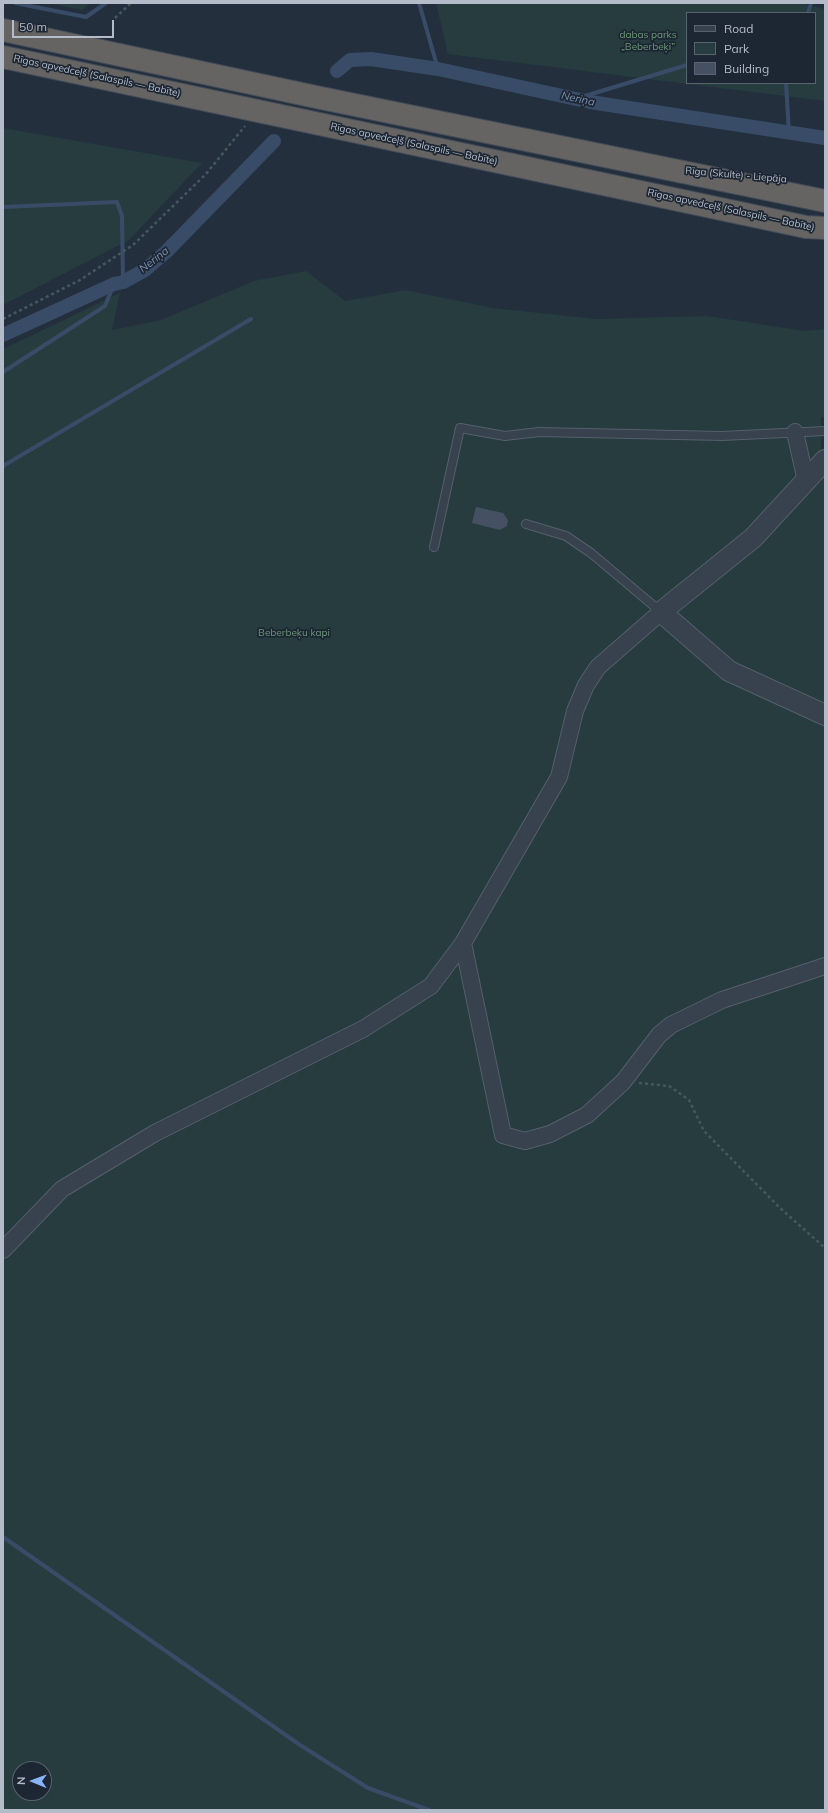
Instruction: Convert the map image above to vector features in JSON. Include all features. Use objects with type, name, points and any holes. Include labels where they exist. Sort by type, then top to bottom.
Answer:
[{"type":"highway","points":[[3,30],[316,97],[825,201]]},
{"type":"highway","name":"Rīgas apvedceļš (Salaspils — Babīte)","points":[[3,57],[819,230]]},
{"type":"highway","name":"Rīga (Skulte) - Liepāja","points":[[670,170],[774,177],[825,186]]},
{"type":"street","points":[[795,432],[806,481]]},
{"type":"street","points":[[3,1250],[62,1189],[155,1133],[363,1029],[431,986],[463,943],[559,777],[575,711],[586,685],[598,667],[660,612],[753,538],[825,460]]},
{"type":"street","points":[[660,612],[729,671],[825,715]]},
{"type":"street","points":[[463,943],[504,1135],[525,1141],[550,1134],[587,1115],[623,1082],[659,1035],[671,1025],[722,1000],[825,966]]},
{"type":"lane","points":[[434,547],[460,428],[505,436],[539,432],[722,436],[825,431]]},
{"type":"lane","points":[[526,524],[566,536],[591,553],[660,612]]},
{"type":"path","points":[[115,18],[131,3]]},
{"type":"path","points":[[3,319],[80,280],[133,245],[206,174],[246,124]]},
{"type":"path","points":[[623,1082],[670,1086],[689,1100],[704,1131],[780,1208],[825,1248]]},
{"type":"green space","points":[[48,3],[91,3],[82,10]]},
{"type":"green space","name":"dabas parks „Beberbeķi”","points":[[436,3],[807,3],[807,5],[825,9],[825,101],[689,84],[816,84],[816,12],[686,12],[686,84],[448,54]]},
{"type":"green space","points":[[3,128],[202,163],[129,240],[3,305]]},
{"type":"green space","name":"Beberbeķu kapi","points":[[306,271],[345,301],[405,290],[493,308],[596,319],[707,316],[805,331],[825,329],[825,417],[821,417],[821,464],[825,476],[825,1810],[3,1810],[3,349],[120,293],[112,330],[161,320],[254,281]]},
{"type":"building","points":[[476,507],[503,513],[508,520],[507,526],[500,530],[472,523]]},
{"type":"waterway","points":[[15,3],[86,17],[106,3]]},
{"type":"waterway","points":[[419,3],[438,69]]},
{"type":"waterway","points":[[808,12],[811,3]]},
{"type":"waterway","name":"Neriņa","points":[[337,71],[350,60],[371,59],[438,69],[590,102],[825,138]]},
{"type":"waterway","points":[[575,99],[686,65]]},
{"type":"waterway","points":[[786,84],[789,133]]},
{"type":"waterway","name":"Neriņa","points":[[3,335],[114,284],[123,282],[145,270],[167,251],[274,141]]},
{"type":"waterway","points":[[3,207],[117,202],[122,216],[123,282]]},
{"type":"waterway","points":[[3,372],[105,306],[114,284]]},
{"type":"waterway","points":[[3,466],[251,319]]},
{"type":"waterway","points":[[3,1537],[300,1745],[368,1788],[429,1810]]}]
